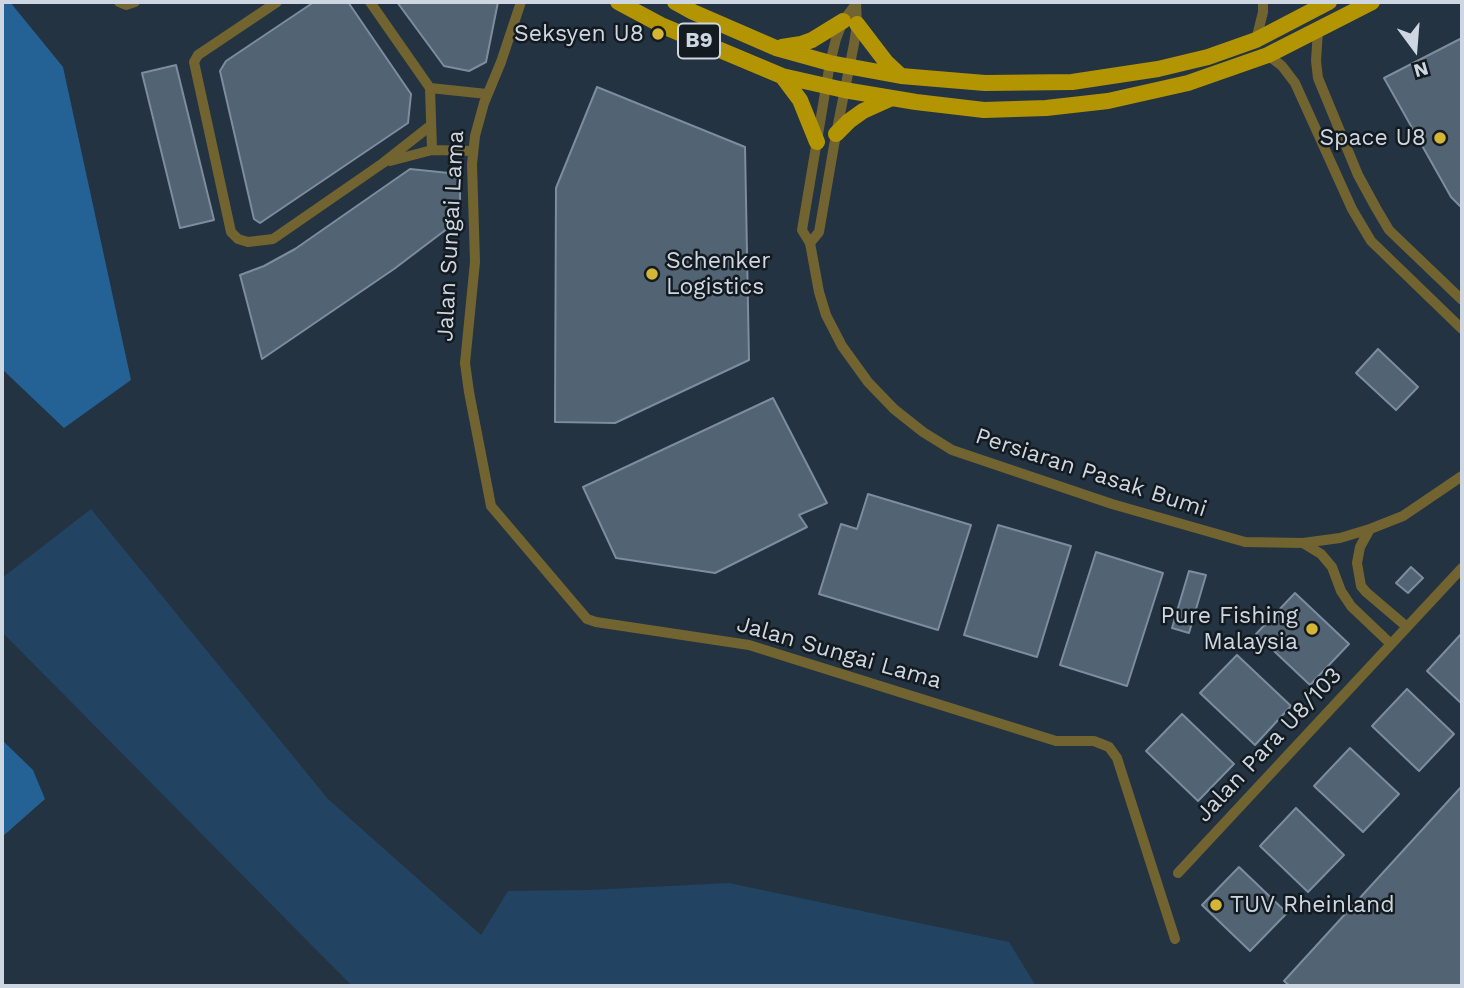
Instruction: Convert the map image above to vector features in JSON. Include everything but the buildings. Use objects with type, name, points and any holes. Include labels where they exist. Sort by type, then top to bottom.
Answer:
[{"type":"main road","name":"B9","points":[[618,2],[663,26],[782,76],[826,87]]},
{"type":"main road","name":"B9","points":[[675,2],[776,47],[830,63]]},
{"type":"main road","points":[[830,63],[901,76],[985,83],[1072,82],[1158,69],[1208,57],[1256,40],[1329,2]]},
{"type":"main road","points":[[826,87],[892,99],[984,110],[1108,102],[1188,83],[1268,55],[1372,2]]},
{"type":"main road","points":[[776,47],[801,44],[850,23],[901,76]]},
{"type":"main road","points":[[782,76],[800,100],[817,142]]},
{"type":"main road","points":[[836,134],[863,111],[892,99]]},
{"type":"street","points":[[277,2],[198,55],[194,62],[231,232],[238,239],[248,242],[273,239],[383,163],[430,126]]},
{"type":"street","points":[[370,2],[430,89],[432,150]]},
{"type":"street","points":[[1256,40],[1264,2]]},
{"type":"street","name":"Jalan Sungai Lama","points":[[522,3],[487,94],[475,136],[472,164],[475,262],[466,363],[491,506],[587,619],[749,645],[1056,741],[1094,741],[1109,747],[1117,758],[1175,939]]},
{"type":"street","points":[[810,243],[819,232],[849,67],[850,23],[856,3]]},
{"type":"street","name":"Persiaran Pasak Bumi","points":[[850,23],[830,63],[802,230],[810,243],[826,314],[842,346],[868,382],[894,409],[923,432],[952,450],[1112,504],[1245,542],[1303,543],[1340,538],[1370,529],[1403,516],[1462,476]]},
{"type":"street","points":[[1318,30],[1318,78],[1376,208],[1389,230],[1462,300]]},
{"type":"street","points":[[1268,55],[1282,65],[1295,83],[1352,209],[1371,241],[1462,329]]},
{"type":"street","points":[[430,89],[487,94]]},
{"type":"street","points":[[383,163],[432,150],[473,151]]},
{"type":"street","points":[[1370,529],[1360,547],[1357,563],[1361,586],[1407,627]]},
{"type":"street","points":[[1303,543],[1321,554],[1332,567],[1340,591],[1351,606],[1391,644]]},
{"type":"street","name":"Jalan Para U8/103","points":[[1178,873],[1462,568]]},
{"type":"shaded area","points":[[2,2],[10,2],[63,67],[131,380],[64,428],[2,369]]},
{"type":"shaded area","points":[[91,509],[328,799],[481,935],[508,891],[729,883],[1009,942],[1036,986],[352,986],[2,632],[2,578]]},
{"type":"shaded area","points":[[2,740],[33,770],[45,799],[2,837]]},
{"type":"place","name":"Seksyen U8","points":[[658,34]]},
{"type":"place","name":"Space U8","points":[[1440,138]]},
{"type":"place","name":"Schenker Logistics","points":[[652,274]]},
{"type":"place","name":"Pure Fishing Malaysia","points":[[1312,629]]},
{"type":"place","name":"TUV Rheinland","points":[[1216,905]]}]
